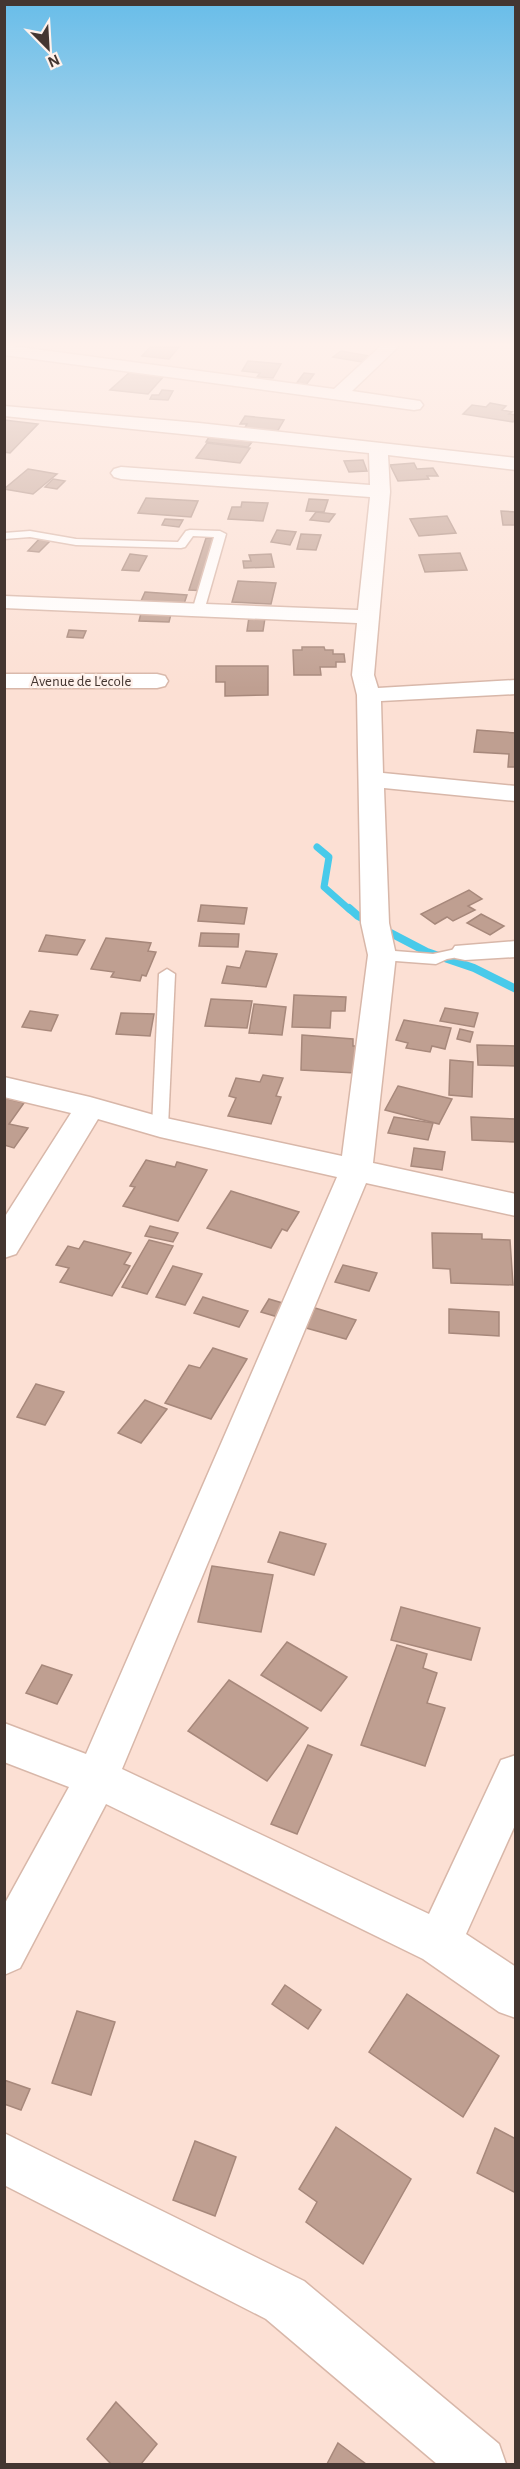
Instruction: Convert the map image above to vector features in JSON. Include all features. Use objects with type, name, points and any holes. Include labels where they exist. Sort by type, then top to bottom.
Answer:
[{"type":"street","points":[[132,458],[121,473],[380,492]]},
{"type":"street","points":[[4,1952],[97,1778],[356,1169],[382,955],[375,923],[369,695],[363,675],[380,492],[378,458]]},
{"type":"street","points":[[488,458],[512,460]]},
{"type":"street","points":[[4,602],[370,617]]},
{"type":"street","name":"Avenue de L'ecole","points":[[4,681],[158,681]]},
{"type":"street","points":[[369,695],[516,687]]},
{"type":"street","points":[[372,779],[516,794]]},
{"type":"street","points":[[448,955],[516,949]]},
{"type":"street","points":[[4,1087],[90,1107],[160,1127],[516,1205]]},
{"type":"street","points":[[4,1246],[90,1107]]},
{"type":"street","points":[[4,1742],[97,1778],[439,1943],[516,1995]]},
{"type":"street","points":[[439,1943],[516,1774]]},
{"type":"street","points":[[4,2158],[285,2300],[479,2464]]},
{"type":"lane","points":[[4,536],[30,534],[76,542],[181,545],[189,533],[220,534],[198,611]]},
{"type":"lane","points":[[382,955],[448,955]]},
{"type":"lane","points":[[160,1127],[167,974]]},
{"type":"building","points":[[198,458],[243,458],[240,463]]},
{"type":"building","points":[[363,460],[367,471],[349,472],[344,461]]},
{"type":"building","points":[[414,463],[417,469],[433,468],[438,476],[427,476],[429,479],[398,481],[390,465]]},
{"type":"building","points":[[28,469],[57,474],[33,494],[4,489]]},
{"type":"building","points":[[53,479],[65,481],[57,489],[45,487]]},
{"type":"building","points":[[146,498],[198,501],[191,517],[138,513]]},
{"type":"building","points":[[309,499],[328,500],[324,512],[306,511]]},
{"type":"building","points":[[242,502],[268,503],[263,521],[228,519],[232,507],[241,507]]},
{"type":"building","points":[[501,511],[516,512],[516,525],[503,525]]},
{"type":"building","points":[[316,512],[335,514],[329,522],[310,520]]},
{"type":"building","points":[[447,516],[456,533],[419,536],[410,519]]},
{"type":"building","points":[[165,519],[183,520],[179,527],[162,525]]},
{"type":"building","points":[[277,530],[296,532],[290,545],[271,542]]},
{"type":"building","points":[[301,534],[321,535],[316,550],[297,549]]},
{"type":"building","points":[[41,537],[52,539],[39,552],[28,551]]},
{"type":"building","points":[[206,538],[224,539],[208,591],[189,590]]},
{"type":"building","points":[[460,553],[467,570],[425,572],[419,555]]},
{"type":"building","points":[[130,554],[147,556],[139,571],[122,570]]},
{"type":"building","points":[[271,554],[274,567],[244,568],[243,561],[251,561],[249,555]]},
{"type":"building","points":[[238,581],[276,583],[271,604],[232,602]]},
{"type":"building","points":[[145,592],[187,595],[184,604],[141,601]]},
{"type":"building","points":[[141,613],[171,614],[169,622],[139,621]]},
{"type":"building","points":[[249,617],[265,618],[263,631],[247,631]]},
{"type":"building","points":[[69,630],[86,631],[83,638],[67,637]]},
{"type":"building","points":[[302,647],[324,647],[325,650],[333,650],[333,654],[344,654],[345,662],[336,662],[336,667],[320,667],[321,675],[294,675],[293,650],[302,650]]},
{"type":"building","points":[[216,666],[268,666],[268,695],[225,696],[225,682],[216,682]]},
{"type":"building","points":[[477,730],[516,733],[516,767],[508,767],[509,754],[474,752]]},
{"type":"building","points":[[469,890],[482,899],[468,906],[475,910],[453,921],[447,917],[435,924],[421,914]]},
{"type":"building","points":[[201,905],[247,908],[244,924],[198,921]]},
{"type":"building","points":[[481,914],[504,926],[490,935],[467,923]]},
{"type":"building","points":[[201,933],[239,934],[238,947],[199,946]]},
{"type":"building","points":[[46,935],[85,940],[77,955],[39,951]]},
{"type":"building","points":[[106,938],[151,943],[148,951],[156,952],[146,976],[142,975],[140,981],[111,977],[114,972],[91,969]]},
{"type":"building","points":[[246,951],[277,954],[266,987],[222,983],[227,966],[240,968]]},
{"type":"building","points":[[294,995],[346,997],[345,1011],[331,1011],[330,1028],[292,1027]]},
{"type":"building","points":[[211,999],[252,1001],[247,1028],[205,1026]]},
{"type":"building","points":[[254,1004],[286,1007],[282,1035],[249,1033]]},
{"type":"building","points":[[445,1008],[478,1013],[474,1027],[440,1021]]},
{"type":"building","points":[[30,1011],[58,1015],[51,1031],[22,1027]]},
{"type":"building","points":[[121,1013],[154,1014],[150,1036],[116,1034]]},
{"type":"building","points":[[404,1020],[451,1028],[445,1049],[432,1046],[430,1052],[406,1048],[408,1043],[396,1040]]},
{"type":"building","points":[[460,1029],[473,1032],[470,1042],[457,1039]]},
{"type":"building","points":[[302,1035],[353,1039],[353,1046],[359,1046],[355,1073],[301,1070]]},
{"type":"building","points":[[477,1045],[516,1046],[516,1066],[478,1065]]},
{"type":"building","points":[[450,1060],[473,1062],[472,1097],[449,1095]]},
{"type":"building","points":[[263,1075],[283,1078],[276,1096],[281,1097],[271,1124],[228,1116],[236,1098],[229,1096],[236,1078],[260,1082]]},
{"type":"building","points":[[398,1086],[452,1099],[439,1124],[385,1110]]},
{"type":"building","points":[[4,1098],[24,1103],[9,1124],[28,1128],[14,1148],[4,1145]]},
{"type":"building","points":[[394,1117],[433,1123],[428,1140],[388,1133]]},
{"type":"building","points":[[471,1117],[516,1119],[516,1142],[472,1140]]},
{"type":"building","points":[[414,1148],[445,1152],[442,1170],[411,1166]]},
{"type":"building","points":[[146,1160],[175,1167],[177,1162],[207,1170],[178,1221],[123,1206],[135,1187],[130,1186]]},
{"type":"building","points":[[231,1191],[299,1212],[287,1231],[282,1229],[271,1248],[207,1228]]},
{"type":"building","points":[[150,1226],[178,1233],[173,1242],[145,1236]]},
{"type":"building","points":[[432,1233],[482,1234],[482,1239],[510,1240],[513,1285],[451,1283],[450,1269],[433,1268]]},
{"type":"building","points":[[149,1240],[173,1246],[147,1294],[122,1287]]},
{"type":"building","points":[[84,1241],[131,1253],[124,1264],[130,1266],[112,1296],[60,1282],[69,1268],[56,1265],[68,1246],[79,1249]]},
{"type":"building","points":[[343,1265],[377,1273],[369,1291],[335,1282]]},
{"type":"building","points":[[173,1266],[202,1274],[185,1305],[156,1297]]},
{"type":"building","points":[[203,1297],[248,1311],[239,1327],[194,1313]]},
{"type":"building","points":[[269,1299],[286,1304],[278,1317],[261,1312]]},
{"type":"building","points":[[315,1308],[356,1320],[346,1339],[306,1328]]},
{"type":"building","points":[[449,1309],[499,1312],[499,1336],[449,1333]]},
{"type":"building","points":[[213,1348],[247,1359],[211,1419],[165,1403],[189,1365],[200,1368]]},
{"type":"building","points":[[36,1384],[64,1392],[45,1425],[17,1417]]},
{"type":"building","points":[[145,1400],[167,1409],[141,1443],[118,1433]]},
{"type":"building","points":[[280,1532],[326,1544],[314,1575],[268,1562]]},
{"type":"building","points":[[212,1566],[273,1575],[261,1632],[198,1622]]},
{"type":"building","points":[[401,1607],[480,1628],[471,1660],[391,1640]]},
{"type":"building","points":[[287,1642],[347,1677],[321,1711],[261,1675]]},
{"type":"building","points":[[397,1645],[427,1654],[423,1668],[437,1673],[427,1703],[445,1708],[425,1766],[361,1745]]},
{"type":"building","points":[[42,1665],[72,1675],[57,1704],[26,1693]]},
{"type":"building","points":[[229,1680],[308,1728],[267,1781],[188,1731]]},
{"type":"building","points":[[308,1745],[332,1755],[297,1834],[271,1824]]},
{"type":"building","points":[[285,1985],[321,2010],[308,2029],[272,2004]]},
{"type":"building","points":[[407,1994],[499,2056],[463,2117],[369,2052]]},
{"type":"building","points":[[77,2011],[115,2022],[91,2095],[52,2083]]},
{"type":"building","points":[[4,2080],[30,2089],[21,2110],[4,2104]]},
{"type":"building","points":[[336,2127],[411,2179],[363,2264],[306,2222],[317,2202],[299,2189]]},
{"type":"building","points":[[495,2128],[516,2139],[516,2193],[477,2173]]},
{"type":"building","points":[[195,2141],[236,2157],[215,2216],[173,2200]]},
{"type":"building","points":[[116,2402],[157,2444],[141,2464],[111,2464],[87,2439]]},
{"type":"building","points":[[338,2443],[366,2464],[327,2464]]},
{"type":"waterway","points":[[317,847],[329,857],[324,887],[350,910]]},
{"type":"waterway","points":[[349,908],[358,916],[427,952],[474,968],[516,989]]}]
